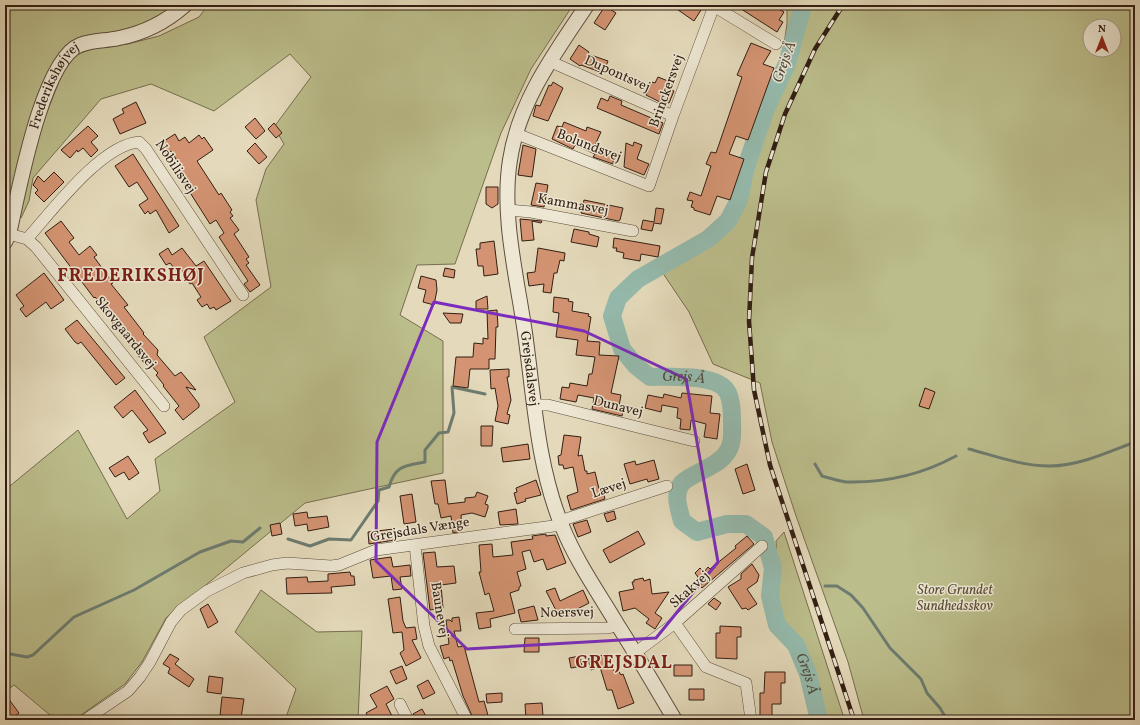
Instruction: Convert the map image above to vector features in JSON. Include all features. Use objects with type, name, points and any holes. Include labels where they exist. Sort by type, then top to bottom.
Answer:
[{"type":"street","name":"Frederikshøjvej","points":[[7,238],[38,114],[57,67],[68,53],[78,46],[90,42],[118,39],[145,31],[171,18],[186,5]]},
{"type":"street","name":"Grejsdalsvej","points":[[587,5],[549,61],[530,94],[510,159],[508,210],[535,405],[548,484],[561,523],[572,549],[675,720]]},
{"type":"street","points":[[713,6],[776,44]]},
{"type":"street","name":"Brinckersvej","points":[[649,186],[713,6]]},
{"type":"street","name":"Dupontsvej","points":[[549,61],[673,116]]},
{"type":"street","name":"Bolundsvej","points":[[517,134],[649,186]]},
{"type":"street","name":"Nobilisvej","points":[[27,239],[96,163],[115,150],[139,142],[146,149],[243,295]]},
{"type":"street","name":"Kammasvej","points":[[508,210],[530,212],[633,231]]},
{"type":"street","name":"Skovgaardsvej","points":[[7,238],[27,239],[40,252],[164,406]]},
{"type":"street","name":"Dunavej","points":[[535,405],[548,405],[694,440]]},
{"type":"street","name":"Lævej","points":[[561,523],[667,486]]},
{"type":"street","name":"Grejsdals Vænge","points":[[85,720],[128,691],[150,662],[171,622],[181,610],[206,591],[243,573],[272,564],[302,563],[331,566],[339,565],[376,550],[561,523]]},
{"type":"street","name":"Baunevej","points":[[415,545],[424,626],[429,646],[467,720]]},
{"type":"street","name":"Skakvej","points":[[635,653],[675,623],[762,546]]},
{"type":"street","points":[[675,623],[706,667],[746,683],[751,720]]},
{"type":"street","name":"Noersvej","points":[[515,629],[608,628],[618,625]]},
{"type":"street","points":[[400,704],[408,720]]},
{"type":"highlighted area","points":[[434,302],[584,331],[686,379],[718,562],[656,638],[467,649],[376,561],[377,442]]},
{"type":"green space","points":[[5,5],[177,5],[144,26],[76,41],[67,45],[60,54],[5,224]]},
{"type":"green space","points":[[208,5],[573,5],[531,69],[501,133],[455,264],[417,265],[400,315],[443,341],[443,473],[305,503],[166,618],[142,662],[125,684],[74,720],[56,720],[14,685],[5,692],[5,490],[78,430],[127,519],[160,491],[155,459],[235,402],[204,337],[271,287],[256,200],[266,169],[284,144],[274,127],[311,77],[290,54],[214,111],[151,84],[101,99],[33,178],[29,201],[21,218],[19,215],[41,127],[64,69],[75,55],[97,47],[128,44],[159,36],[199,17]]},
{"type":"green space","name":"Store Grundet Sundhedsskov","points":[[787,5],[1135,5],[1135,720],[864,720],[848,662],[795,513],[772,442],[760,383],[713,364],[689,312],[656,263],[717,226],[731,208],[740,169],[781,63],[787,24]]},
{"type":"green space","points":[[784,532],[844,720],[825,720],[809,662],[801,644],[780,619],[777,598],[776,541]]},
{"type":"green space","points":[[261,590],[317,632],[362,631],[358,720],[285,720],[296,689],[235,632]]},
{"type":"building","points":[[671,5],[694,5],[701,10],[694,21]]},
{"type":"building","points":[[735,5],[751,5],[758,9],[760,5],[772,5],[784,12],[779,20],[783,22],[777,32]]},
{"type":"building","points":[[605,6],[616,13],[605,30],[594,23]]},
{"type":"building","points":[[751,43],[771,51],[763,64],[774,68],[748,140],[736,136],[729,154],[744,159],[730,200],[717,196],[710,215],[694,210],[694,208],[691,207],[693,201],[687,200],[690,192],[701,196],[711,166],[706,164],[711,152],[716,153],[742,77],[737,75]]},
{"type":"building","points":[[579,45],[589,52],[588,54],[608,61],[603,73],[581,65],[580,66],[570,59]]},
{"type":"building","points":[[658,77],[673,83],[671,90],[674,91],[669,103],[663,101],[662,103],[646,95],[652,82],[655,83]]},
{"type":"building","points":[[553,82],[563,88],[548,121],[533,116],[536,105],[540,106],[549,85],[551,86]]},
{"type":"building","points":[[610,96],[622,101],[621,105],[663,123],[659,134],[597,108],[601,98],[608,101]]},
{"type":"building","points":[[136,102],[146,123],[120,134],[113,119],[124,113],[122,109]]},
{"type":"building","points":[[255,118],[265,131],[256,139],[245,127]]},
{"type":"building","points":[[564,122],[586,131],[587,127],[601,132],[595,145],[614,153],[613,164],[593,157],[595,154],[575,145],[573,149],[552,139],[557,126],[562,127]]},
{"type":"building","points":[[274,123],[282,133],[276,138],[268,129]]},
{"type":"building","points":[[88,126],[98,136],[91,142],[98,150],[91,157],[83,148],[78,152],[77,150],[70,158],[61,150]]},
{"type":"building","points":[[175,134],[179,141],[185,137],[189,143],[199,135],[202,139],[204,137],[213,150],[197,161],[219,195],[221,193],[232,210],[230,212],[233,216],[230,218],[239,230],[234,234],[249,257],[246,259],[249,263],[246,265],[260,285],[250,292],[244,284],[248,281],[219,237],[224,233],[216,220],[210,224],[175,169],[179,166],[179,164],[171,151],[164,155],[158,145]]},
{"type":"building","points":[[634,142],[642,145],[637,159],[649,164],[644,175],[624,167],[626,143],[633,146]]},
{"type":"building","points":[[255,143],[267,157],[259,164],[247,151]]},
{"type":"building","points":[[523,145],[536,149],[532,177],[518,175]]},
{"type":"building","points":[[133,154],[179,226],[169,233],[156,210],[150,214],[148,211],[145,214],[139,205],[148,199],[137,182],[129,187],[115,166]]},
{"type":"building","points":[[54,172],[64,182],[44,202],[35,193],[38,190],[33,185],[38,176],[44,182]]},
{"type":"building","points":[[536,183],[548,185],[544,207],[531,205]]},
{"type":"building","points":[[486,187],[498,187],[498,204],[492,208],[486,204]]},
{"type":"building","points":[[584,200],[623,208],[620,220],[618,221],[581,213]]},
{"type":"building","points":[[656,208],[664,209],[661,224],[654,223],[652,231],[641,229],[643,220],[654,222]]},
{"type":"building","points":[[520,219],[542,221],[541,223],[532,221],[534,240],[522,241]]},
{"type":"building","points":[[61,221],[74,238],[69,242],[79,255],[90,246],[97,255],[94,257],[113,283],[111,284],[128,305],[124,307],[144,333],[143,334],[158,350],[157,355],[175,376],[181,372],[196,390],[186,387],[199,404],[199,407],[183,420],[175,410],[179,406],[156,375],[158,373],[148,362],[145,364],[111,321],[114,318],[95,297],[94,298],[45,233]]},
{"type":"building","points":[[574,229],[589,232],[589,234],[599,237],[597,247],[571,242]]},
{"type":"building","points":[[614,238],[660,246],[658,257],[641,254],[640,261],[623,258],[624,253],[616,251],[617,248],[613,248]]},
{"type":"building","points":[[494,241],[498,274],[484,276],[483,266],[478,266],[476,249],[480,249],[480,243]]},
{"type":"building","points":[[168,248],[172,255],[182,248],[196,266],[204,261],[231,301],[216,310],[214,307],[210,309],[207,304],[202,307],[197,300],[201,297],[192,283],[190,284],[181,269],[177,272],[170,263],[166,265],[159,254]]},
{"type":"building","points":[[538,248],[565,253],[564,261],[560,260],[557,273],[554,273],[551,293],[543,292],[544,284],[529,286],[527,273],[535,272]]},
{"type":"building","points":[[445,268],[455,270],[454,278],[443,276]]},
{"type":"building","points":[[44,273],[64,300],[51,309],[46,302],[26,317],[20,309],[24,306],[16,295]]},
{"type":"building","points":[[421,276],[436,280],[437,290],[434,305],[423,302],[426,290],[418,288]]},
{"type":"building","points":[[487,296],[488,309],[476,309],[476,301]]},
{"type":"building","points":[[554,297],[569,299],[568,301],[573,302],[572,311],[589,314],[588,316],[591,317],[587,341],[600,342],[599,355],[619,356],[611,393],[621,395],[619,406],[624,407],[622,416],[592,409],[594,398],[578,395],[576,402],[560,399],[562,387],[569,388],[570,383],[587,386],[589,374],[592,374],[595,357],[576,355],[578,340],[556,337],[559,313],[553,312]]},
{"type":"building","points":[[497,310],[498,327],[496,327],[495,359],[489,359],[489,369],[470,369],[468,388],[453,386],[456,357],[473,357],[474,343],[483,344],[483,338],[488,339],[487,311]]},
{"type":"building","points":[[443,313],[463,314],[461,323],[450,323]]},
{"type":"building","points":[[77,320],[125,378],[116,385],[81,342],[78,344],[75,342],[65,329]]},
{"type":"building","points":[[509,369],[509,377],[507,377],[511,400],[507,414],[510,415],[508,424],[495,421],[498,406],[495,388],[491,389],[490,370]]},
{"type":"building","points":[[925,388],[935,392],[929,409],[919,406]]},
{"type":"building","points":[[135,390],[166,433],[149,443],[143,433],[148,430],[132,410],[123,418],[114,407]]},
{"type":"building","points":[[682,393],[712,396],[710,413],[720,414],[717,439],[704,437],[706,424],[691,420],[690,430],[680,429],[681,419],[677,418],[678,408],[662,405],[661,412],[645,408],[648,395],[663,398],[664,394],[681,398]]},
{"type":"building","points":[[481,426],[493,426],[492,446],[481,446]]},
{"type":"building","points":[[564,435],[581,437],[578,456],[582,455],[587,474],[595,472],[599,489],[602,489],[605,499],[571,510],[567,496],[578,492],[573,467],[564,469],[563,465],[559,465],[558,456],[561,455]]},
{"type":"building","points":[[528,444],[530,459],[503,462],[501,448]]},
{"type":"building","points":[[128,456],[139,473],[129,480],[124,472],[115,477],[109,468]]},
{"type":"building","points":[[654,460],[659,479],[648,482],[647,479],[630,484],[624,464],[635,461],[636,465]]},
{"type":"building","points":[[747,464],[755,490],[743,494],[735,469]]},
{"type":"building","points":[[445,480],[448,504],[465,502],[465,498],[475,497],[477,492],[488,496],[485,504],[488,505],[488,508],[485,517],[472,513],[461,515],[462,531],[453,533],[451,516],[441,518],[438,504],[435,504],[431,481]]},
{"type":"building","points":[[536,480],[541,495],[525,499],[526,501],[517,504],[514,493],[517,492],[516,488]]},
{"type":"building","points":[[412,494],[416,522],[404,524],[400,496]]},
{"type":"building","points":[[516,509],[518,524],[500,525],[498,512]]},
{"type":"building","points":[[614,511],[616,519],[607,522],[604,514]]},
{"type":"building","points":[[307,512],[308,518],[327,516],[329,527],[308,531],[307,524],[295,526],[293,514]]},
{"type":"building","points":[[587,520],[591,532],[578,537],[573,524]]},
{"type":"building","points":[[280,523],[282,534],[272,536],[270,525]]},
{"type":"building","points":[[394,529],[395,540],[369,544],[368,532]]},
{"type":"building","points":[[638,531],[645,544],[610,563],[603,550]]},
{"type":"building","points":[[546,534],[546,536],[555,535],[566,563],[547,570],[543,559],[534,562],[530,550],[522,552],[526,569],[517,572],[521,586],[519,587],[519,590],[510,593],[515,613],[490,619],[491,627],[479,629],[476,613],[494,611],[489,593],[485,595],[479,572],[481,572],[479,545],[492,544],[493,557],[513,555],[511,542],[533,539],[532,536]]},
{"type":"building","points":[[747,536],[754,544],[702,588],[695,581],[698,577],[695,573],[700,568],[704,572],[708,567],[710,569],[736,548],[735,546]]},
{"type":"building","points":[[435,552],[437,567],[454,566],[456,583],[441,585],[443,608],[430,610],[423,553]]},
{"type":"building","points":[[391,557],[393,567],[410,565],[411,576],[400,577],[402,589],[393,590],[391,576],[373,578],[370,560]]},
{"type":"building","points":[[752,564],[759,575],[757,582],[747,589],[757,604],[748,610],[746,608],[742,609],[728,587],[741,579],[741,574]]},
{"type":"building","points":[[350,572],[351,576],[354,576],[355,585],[331,587],[332,593],[287,594],[286,578],[307,577],[308,582],[328,581],[328,574]]},
{"type":"building","points":[[643,578],[644,581],[650,579],[652,594],[669,592],[655,613],[662,618],[655,629],[646,623],[649,619],[635,608],[623,611],[619,592],[634,589],[632,582]]},
{"type":"building","points":[[555,588],[560,601],[583,590],[589,603],[560,618],[546,591]]},
{"type":"building","points":[[400,597],[403,621],[406,628],[415,627],[417,639],[412,640],[421,658],[406,666],[400,653],[404,650],[402,632],[393,633],[388,599]]},
{"type":"building","points":[[714,598],[721,603],[716,610],[708,604]]},
{"type":"building","points":[[208,604],[218,622],[208,628],[200,609]]},
{"type":"building","points":[[534,606],[538,620],[521,622],[518,610]]},
{"type":"building","points":[[459,617],[461,631],[454,631],[458,647],[464,646],[479,702],[484,701],[489,719],[474,720],[463,696],[452,660],[450,661],[449,657],[444,659],[440,646],[449,644],[446,620],[450,620],[452,622],[452,618]]},
{"type":"building","points":[[720,626],[741,627],[741,637],[737,637],[737,659],[716,658],[716,633],[720,633]]},
{"type":"building","points":[[525,638],[539,638],[539,652],[524,652]]},
{"type":"building","points":[[170,654],[179,659],[175,664],[194,679],[189,687],[168,673],[170,668],[163,664]]},
{"type":"building","points":[[608,654],[614,671],[618,670],[621,675],[623,674],[634,703],[618,709],[612,690],[607,690],[600,667],[591,670],[588,659]]},
{"type":"building","points":[[580,656],[582,666],[571,668],[569,658]]},
{"type":"building","points":[[674,665],[692,665],[692,676],[674,676]]},
{"type":"building","points":[[402,666],[407,679],[396,684],[390,671]]},
{"type":"building","points":[[765,672],[785,672],[785,683],[781,683],[781,704],[772,704],[772,720],[760,720],[760,693],[764,693]]},
{"type":"building","points":[[209,676],[223,678],[221,694],[207,692]]},
{"type":"building","points":[[428,680],[435,693],[423,699],[417,686]]},
{"type":"building","points":[[387,686],[394,699],[386,704],[394,720],[370,720],[366,713],[377,707],[370,695]]},
{"type":"building","points":[[689,689],[704,689],[704,700],[689,700]]},
{"type":"building","points":[[502,693],[502,702],[487,703],[486,694]]},
{"type":"building","points":[[5,694],[19,713],[11,719],[5,711]]},
{"type":"building","points":[[222,697],[244,699],[241,718],[220,715]]},
{"type":"building","points":[[542,703],[543,716],[541,716],[541,720],[526,720],[525,704]]},
{"type":"building","points":[[422,709],[428,720],[415,720],[413,714]]},
{"type":"waterway","name":"Grejs Å","points":[[803,5],[787,64],[766,108],[745,170],[739,200],[728,221],[708,239],[638,279],[618,298],[612,316],[622,349],[636,366],[650,377],[704,379],[715,382],[723,387],[728,393],[731,403],[732,417],[732,438],[730,447],[721,460],[682,483],[679,487],[677,497],[678,507],[682,521],[697,532],[727,524],[746,524],[764,537],[773,568],[770,596],[777,625],[796,645],[808,674],[819,720]]},
{"type":"waterway","points":[[288,539],[310,546],[329,539],[351,540],[378,501],[379,490],[389,487],[394,474],[398,470],[412,464],[425,462],[425,450],[439,433],[448,432],[454,413],[452,387],[485,394]]},
{"type":"waterway","points":[[969,449],[1019,462],[1040,466],[1050,466],[1072,464],[1083,461],[1135,442]]},
{"type":"waterway","points":[[815,464],[822,476],[846,482],[860,482],[903,476],[930,468],[956,456]]},
{"type":"waterway","points":[[5,653],[27,657],[33,655],[74,617],[134,590],[200,552],[231,541],[243,542],[260,528]]},
{"type":"waterway","points":[[825,586],[837,586],[851,595],[863,608],[890,648],[921,679],[927,693],[940,708],[947,720]]},
{"type":"railway","points":[[843,5],[815,49],[785,114],[766,172],[752,258],[749,321],[754,390],[770,465],[854,720]]},
{"type":"district","name":"FREDERIKSHØJ","points":[[131,276]]},
{"type":"district","name":"GREJSDAL","points":[[624,663]]}]
